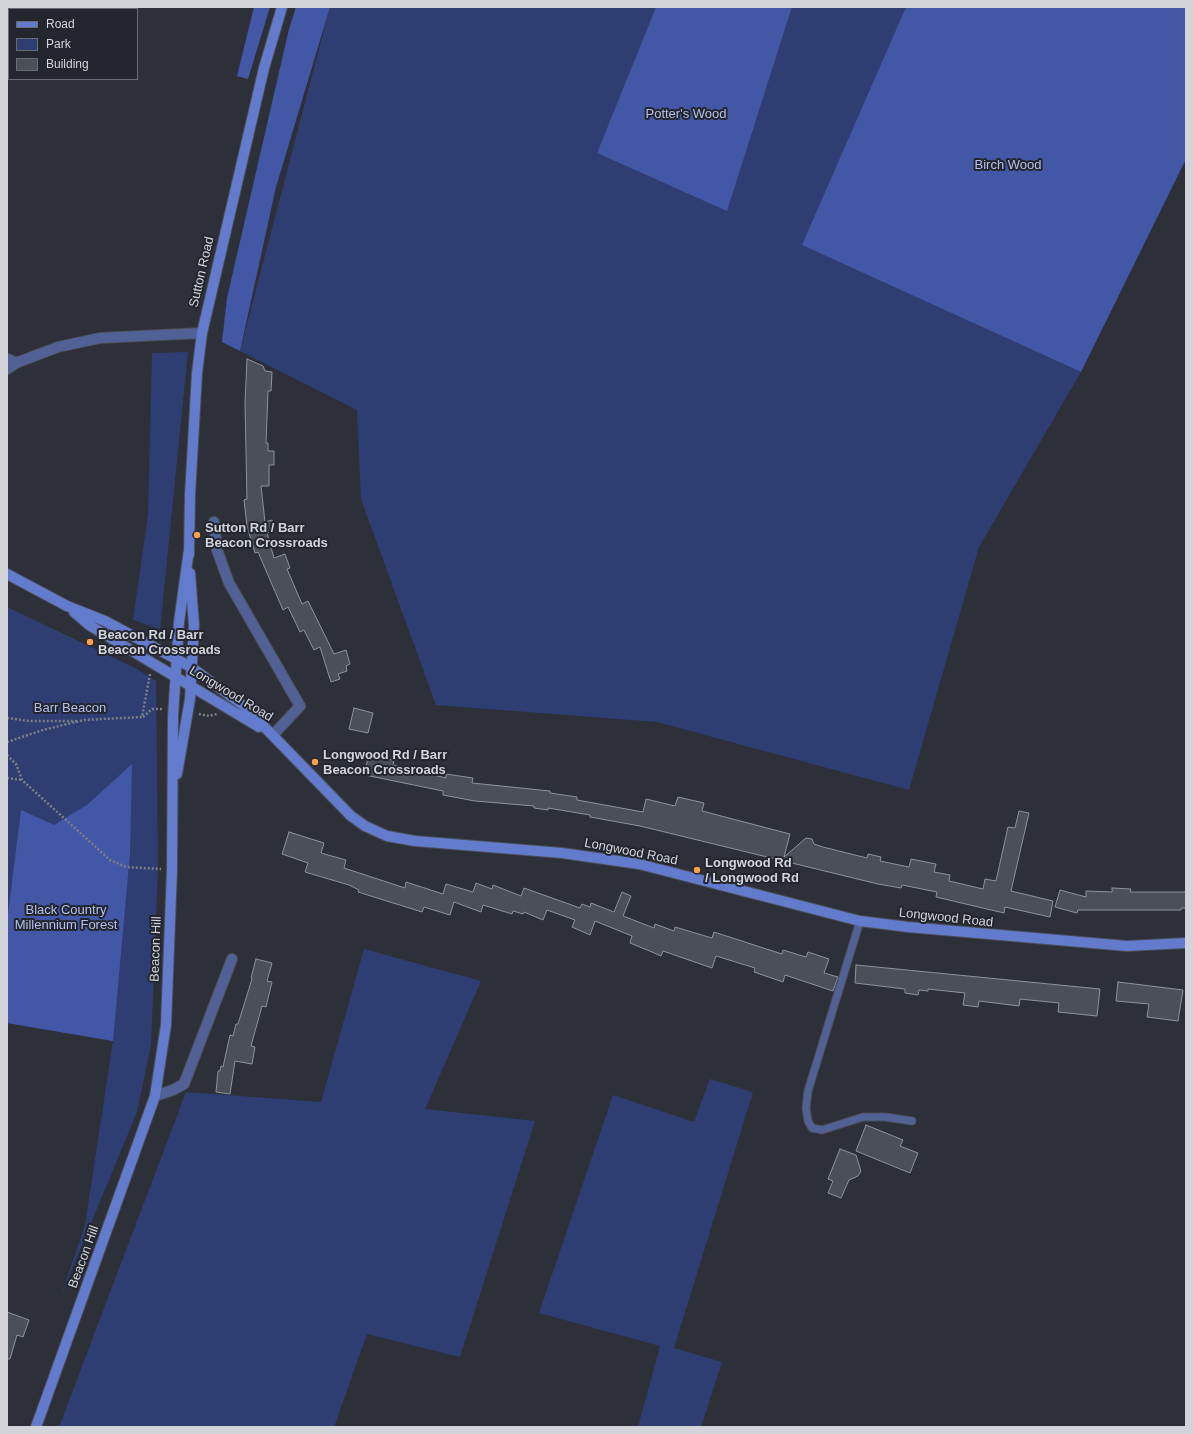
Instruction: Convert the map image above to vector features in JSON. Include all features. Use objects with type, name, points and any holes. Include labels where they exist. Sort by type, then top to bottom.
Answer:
[{"type":"main road","name":"Sutton Road","points":[[191,667],[194,626],[189,550],[190,495],[197,381],[202,333],[264,68],[282,7]]},
{"type":"main road","name":"Sutton Road","points":[[176,676],[180,622],[189,550]]},
{"type":"main road","points":[[7,574],[67,606]]},
{"type":"main road","name":"Longwood Road","points":[[67,606],[89,625],[273,735]]},
{"type":"main road","name":"Longwood Road","points":[[67,606],[105,621],[191,667],[244,706],[351,816],[365,826],[387,836],[415,841],[562,853],[639,864],[860,921],[970,934],[1127,946],[1186,943]]},
{"type":"main road","name":"Beacon Hill","points":[[172,803],[190,699],[191,667]]},
{"type":"main road","name":"Beacon Hill","points":[[36,1427],[155,1096],[166,1025],[172,870],[173,717],[176,676]]},
{"type":"street","points":[[7,369],[18,362],[58,347],[100,338],[202,333]]},
{"type":"street","points":[[214,522],[217,550],[229,583],[300,706],[273,735]]},
{"type":"street","points":[[155,1096],[173,1090],[184,1084],[232,959]]},
{"type":"lane","points":[[7,357],[18,362]]},
{"type":"lane","points":[[860,921],[808,1091],[806,1108],[808,1121],[812,1128],[822,1130],[863,1117],[885,1117],[912,1120]]},
{"type":"path","points":[[142,717],[150,669]]},
{"type":"path","points":[[7,718],[29,721],[142,717],[152,709],[162,709]]},
{"type":"path","points":[[199,714],[209,716],[219,714]]},
{"type":"path","points":[[7,742],[43,730],[84,720]]},
{"type":"path","points":[[7,755],[16,764],[22,780],[110,860],[126,867],[172,870]]},
{"type":"path","points":[[7,778],[22,780]]},
{"type":"green space","points":[[254,7],[270,7],[248,79],[237,76]]},
{"type":"green space","points":[[296,7],[330,7],[276,187],[240,351],[222,342],[227,298],[289,29]]},
{"type":"green space","points":[[330,7],[656,7],[597,153],[727,210],[792,7],[906,7],[803,245],[1081,372],[979,547],[909,790],[657,722],[436,705],[361,499],[357,410],[240,351]]},
{"type":"green space","name":"Potter's Wood","points":[[656,7],[792,7],[727,211],[597,153]]},
{"type":"green space","name":"Birch Wood","points":[[906,7],[1186,7],[1186,159],[1081,372],[802,245]]},
{"type":"green space","points":[[188,352],[160,629],[133,620],[148,515],[152,353]]},
{"type":"green space","name":"Barr Beacon","points":[[7,607],[135,668],[156,681],[158,867],[151,1045],[137,1112],[61,1296],[85,1225],[113,1041],[7,1023]]},
{"type":"green space","name":"Black Country Millennium Forest","points":[[132,764],[130,853],[113,1041],[7,1023],[7,922],[21,810],[54,825],[87,805]]},
{"type":"green space","points":[[364,949],[481,981],[425,1109],[535,1121],[460,1357],[367,1334],[334,1427],[59,1427],[186,1092],[321,1102]]},
{"type":"green space","points":[[710,1079],[753,1092],[674,1348],[722,1362],[701,1427],[638,1427],[660,1346],[539,1313],[613,1095],[694,1122]]},
{"type":"building","points":[[247,359],[263,366],[265,371],[272,372],[271,391],[268,391],[266,443],[268,443],[268,451],[274,451],[274,465],[269,465],[269,486],[261,486],[265,522],[272,520],[274,531],[267,533],[274,558],[285,554],[290,568],[287,569],[302,604],[308,601],[334,654],[346,650],[350,664],[346,666],[347,671],[338,674],[340,679],[331,682],[320,647],[314,650],[304,630],[300,632],[288,607],[283,610],[258,552],[255,553],[247,526],[244,500],[247,499],[245,403]]},
{"type":"building","points":[[354,708],[373,713],[368,733],[349,729]]},
{"type":"building","points":[[368,756],[394,760],[393,765],[446,778],[446,774],[473,778],[472,783],[550,791],[550,793],[577,797],[577,800],[643,812],[646,799],[675,806],[678,797],[704,803],[702,811],[790,834],[784,857],[806,838],[812,839],[814,844],[823,847],[867,858],[868,854],[881,857],[880,861],[909,867],[911,859],[936,864],[934,872],[950,875],[949,881],[983,889],[985,879],[996,881],[1008,827],[1015,828],[1019,811],[1029,813],[1011,891],[1053,901],[1050,917],[1005,907],[1004,913],[936,897],[937,892],[902,885],[901,888],[878,884],[640,826],[590,817],[590,815],[548,808],[548,810],[534,808],[534,806],[475,801],[443,795],[443,791],[365,775]]},
{"type":"building","points":[[289,832],[324,843],[321,853],[346,860],[344,868],[405,888],[406,882],[443,894],[446,884],[473,892],[476,883],[492,889],[493,885],[521,896],[524,888],[580,908],[582,904],[590,907],[591,903],[614,912],[622,892],[631,896],[623,916],[654,928],[655,924],[674,931],[675,927],[712,938],[714,932],[782,954],[783,950],[806,957],[808,952],[829,959],[824,973],[838,977],[833,991],[785,975],[783,982],[754,972],[755,968],[716,956],[712,968],[663,951],[661,956],[630,943],[632,936],[595,921],[590,935],[572,927],[575,920],[547,910],[543,920],[524,912],[523,914],[513,911],[512,914],[483,905],[481,912],[454,902],[450,915],[424,907],[422,912],[358,892],[359,890],[349,885],[305,872],[308,863],[282,854]]},
{"type":"building","points":[[1112,888],[1131,889],[1130,892],[1186,892],[1186,908],[1181,908],[1181,910],[1078,910],[1077,913],[1055,907],[1060,890],[1086,897],[1086,891],[1112,892]]},
{"type":"building","points":[[256,959],[272,963],[267,981],[272,982],[266,1007],[262,1006],[251,1046],[255,1047],[252,1064],[235,1061],[230,1094],[216,1092],[218,1071],[220,1071],[221,1066],[223,1067],[230,1035],[233,1036],[236,1024],[238,1024],[252,979]]},
{"type":"building","points":[[856,965],[1100,989],[1097,1016],[1058,1012],[1059,1003],[1020,999],[1019,1006],[979,1001],[978,1007],[963,1005],[965,993],[928,989],[928,991],[919,990],[918,995],[905,993],[905,989],[855,983]]},
{"type":"building","points":[[1118,982],[1183,990],[1178,1021],[1147,1017],[1149,1004],[1116,1001]]},
{"type":"building","points":[[866,1125],[903,1140],[900,1146],[918,1153],[910,1173],[856,1151]]},
{"type":"building","points":[[840,1149],[856,1155],[861,1171],[858,1176],[849,1180],[841,1198],[828,1193],[833,1181],[828,1179]]},
{"type":"building","points":[[7,1312],[29,1320],[23,1337],[17,1335],[10,1359],[7,1359]]},
{"type":"place","name":"Sutton Rd / Barr Beacon Crossroads","points":[[197,535]]},
{"type":"place","name":"Beacon Rd / Barr Beacon Crossroads","points":[[90,642]]},
{"type":"place","name":"Longwood Rd / Barr Beacon Crossroads","points":[[315,762]]},
{"type":"place","name":"Longwood Rd / Longwood Rd","points":[[697,870]]}]
